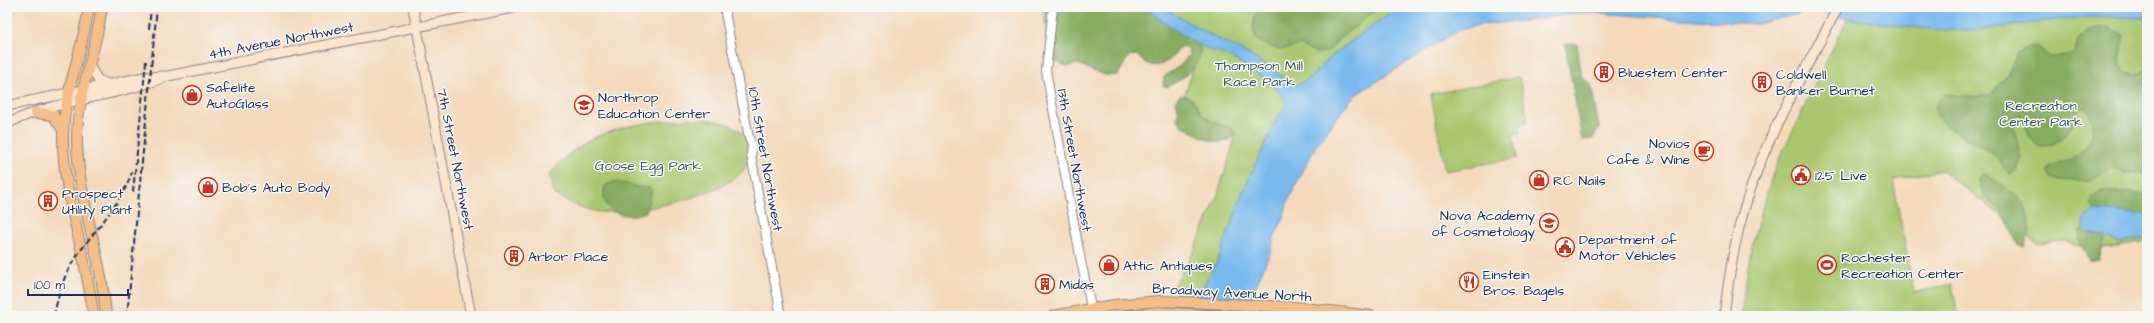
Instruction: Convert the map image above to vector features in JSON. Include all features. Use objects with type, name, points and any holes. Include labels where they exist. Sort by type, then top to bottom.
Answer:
[{"type":"main road","points":[[89,7],[63,131],[66,173],[93,316]]},
{"type":"main road","points":[[102,7],[84,90],[77,131],[78,154],[103,286],[106,316]]},
{"type":"main road","name":"7th Street Northwest","points":[[413,7],[471,316]]},
{"type":"main road","name":"4th Avenue Northwest","points":[[7,124],[36,113],[68,104],[143,86],[168,76],[518,7]]},
{"type":"main road","points":[[1724,316],[1735,247],[1748,196],[1767,148],[1838,7]]},
{"type":"main road","points":[[90,67],[98,80],[108,84]]},
{"type":"main road","name":"4th Avenue Northwest","points":[[7,106],[150,76],[168,76]]},
{"type":"main road","points":[[36,113],[53,115],[63,131]]},
{"type":"main road","name":"Broadway Avenue North","points":[[1053,316],[1092,312],[1144,301],[1267,307],[1309,314],[1372,316]]},
{"type":"main road","name":"Broadway Avenue North","points":[[1126,316],[1154,313],[1222,316]]},
{"type":"street","name":"10th Street Northwest","points":[[724,7],[749,138],[752,146],[751,155],[781,316]]},
{"type":"street","name":"13th Street Northwest","points":[[1054,7],[1046,71],[1092,312]]},
{"type":"green space","name":"Thompson Mill Race Park","points":[[1043,7],[1473,7],[1315,102],[1231,296],[1188,294],[1173,287],[1194,251],[1217,197],[1235,138],[1176,120],[1200,49],[1182,38],[1051,63]]},
{"type":"green space","points":[[1060,7],[1150,7],[1199,41],[1199,57],[1192,69],[1187,74],[1167,87],[1163,85],[1164,77],[1182,64],[1189,55],[1188,49],[1181,47],[1170,60],[1155,66],[1147,64],[1137,55],[1128,57],[1118,75],[1102,74],[1078,65],[1069,66],[1061,64],[1054,54],[1053,48]]},
{"type":"green space","points":[[1263,7],[1380,7],[1339,39],[1327,52],[1316,53],[1299,45],[1287,49],[1277,49],[1256,39],[1253,27],[1255,16]]},
{"type":"green space","name":"Recreation Center Park","points":[[1853,7],[2147,7],[2147,241],[2093,250],[2061,241],[2038,244],[1942,170],[1893,180],[1914,293],[1952,284],[1958,316],[1741,316],[1746,276],[1754,237],[1771,180],[1778,161]]},
{"type":"green space","points":[[2110,28],[2123,35],[2120,66],[2127,73],[2137,74],[2147,70],[2147,173],[2125,173],[2112,169],[2089,180],[2059,181],[2051,178],[2048,172],[2049,167],[2071,159],[2086,147],[2092,130],[2091,119],[2087,107],[2079,107],[2070,129],[2060,140],[2047,146],[2038,146],[2029,137],[2020,114],[2012,117],[2021,159],[2017,171],[2009,174],[1991,152],[1949,128],[1936,112],[1937,103],[1945,94],[1975,97],[1991,94],[2008,74],[2018,51],[2029,47],[2038,46],[2049,57],[2069,55],[2073,53],[2080,38],[2088,30]]},
{"type":"green space","points":[[1565,44],[1577,44],[1582,78],[1591,84],[1599,128],[1593,139],[1582,140]]},
{"type":"green space","points":[[1519,77],[1528,122],[1520,124],[1521,133],[1513,135],[1517,158],[1445,171],[1431,94]]},
{"type":"green space","points":[[1180,95],[1191,98],[1207,118],[1233,130],[1235,134],[1230,140],[1216,142],[1208,140],[1181,125],[1176,100]]},
{"type":"green space","name":"Goose Egg Park","points":[[666,120],[712,120],[727,124],[734,127],[749,138],[748,162],[740,174],[725,184],[705,193],[658,206],[635,210],[615,212],[593,211],[575,205],[553,193],[549,176],[562,161],[576,149],[592,139],[628,126]]},
{"type":"green space","points":[[1983,173],[2014,194],[2022,202],[2027,211],[2030,221],[2029,233],[2024,247],[2017,244],[2004,216],[1984,195],[1979,178]]},
{"type":"green space","points":[[613,182],[639,187],[648,187],[652,190],[646,212],[638,215],[622,215],[609,208],[605,202],[605,186]]},
{"type":"green space","points":[[2102,191],[2147,194],[2147,227],[2097,214],[2091,204],[2093,197]]},
{"type":"green space","points":[[2087,227],[2100,230],[2105,241],[2099,259],[2089,261],[2080,242],[2080,232]]},
{"type":"water","points":[[1147,7],[1161,7],[1171,12],[1201,30],[1248,54],[1295,85],[1305,81],[1331,57],[1348,44],[1402,7],[2147,7],[2147,18],[2083,17],[1995,28],[1951,30],[1885,24],[1835,16],[1828,12],[1806,12],[1757,24],[1581,12],[1534,20],[1478,25],[1457,31],[1355,95],[1315,147],[1287,203],[1283,220],[1275,235],[1271,250],[1255,288],[1253,316],[1194,316],[1199,294],[1218,260],[1244,189],[1278,117],[1287,104],[1277,90],[1251,69],[1221,53],[1208,49],[1192,41],[1159,19]]},
{"type":"water","points":[[2098,210],[2147,215],[2147,237],[2119,243],[2102,235],[2084,231],[2084,218]]},
{"type":"railway","points":[[149,29],[151,7]]},
{"type":"railway","points":[[127,316],[157,7]]},
{"type":"railway","points":[[133,192],[146,61]]},
{"type":"railway","points":[[54,316],[57,301],[67,272],[82,248],[114,207],[132,172]]},
{"type":"place","name":"Bluestem Center","points":[[1604,72]]},
{"type":"place","name":"Coldwell Banker Burnet","points":[[1762,82]]},
{"type":"place","name":"Safelite AutoGlass","points":[[192,95]]},
{"type":"place","name":"Northrop Education Center","points":[[584,105]]},
{"type":"place","name":"Novios Cafe & Wine","points":[[1704,151]]},
{"type":"place","name":"125 Live","points":[[1801,175]]},
{"type":"place","name":"RC Nails","points":[[1539,180]]},
{"type":"place","name":"Bob's Auto Body","points":[[208,187]]},
{"type":"place","name":"Prospect Utility Plant","points":[[48,201]]},
{"type":"place","name":"Nova Academy of Cosmetology","points":[[1549,223]]},
{"type":"place","name":"Department of Motor Vehicles","points":[[1565,247]]},
{"type":"place","name":"Arbor Place","points":[[514,256]]},
{"type":"place","name":"Attic Antiques","points":[[1109,265]]},
{"type":"place","name":"Rochester Recreation Center","points":[[1827,265]]},
{"type":"place","name":"Einstein Bros. Bagels","points":[[1469,282]]},
{"type":"place","name":"Midas","points":[[1045,284]]}]
